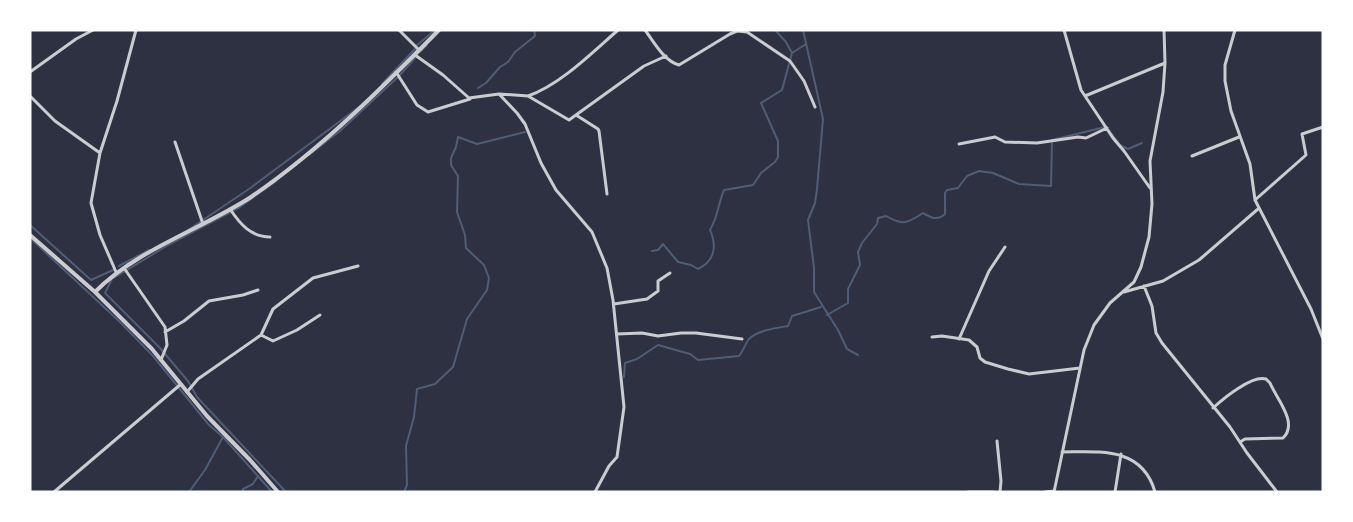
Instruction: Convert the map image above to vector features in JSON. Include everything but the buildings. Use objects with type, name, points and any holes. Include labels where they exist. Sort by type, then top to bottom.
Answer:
[{"type":"street","points":[[30,72],[76,39],[93,30]]},
{"type":"street","points":[[116,272],[100,235],[92,209],[92,195],[100,153],[136,30]]},
{"type":"street","points":[[399,30],[419,50]]},
{"type":"street","points":[[95,292],[116,272],[250,197],[295,163],[358,110],[439,30]]},
{"type":"street","points":[[528,96],[546,87],[581,63],[618,30]]},
{"type":"street","points":[[645,30],[666,56],[674,63],[681,65],[730,34],[737,31],[747,32],[790,61],[804,81],[815,107]]},
{"type":"street","points":[[1065,30],[1078,82],[1084,96],[1151,189]]},
{"type":"street","points":[[1045,492],[1054,491],[1084,350],[1094,325],[1110,303],[1134,282],[1141,267],[1151,228],[1150,161],[1163,92],[1164,30]]},
{"type":"street","points":[[1235,30],[1225,65],[1225,81],[1231,111],[1250,164],[1255,200],[1311,309],[1323,339]]},
{"type":"street","points":[[415,55],[471,98]]},
{"type":"street","points":[[396,72],[417,105],[428,112],[471,98],[499,94],[528,96],[566,119],[571,119],[644,66],[666,56]]},
{"type":"street","points":[[1084,96],[1165,63]]},
{"type":"street","points":[[499,94],[525,124],[541,163],[556,190],[592,232],[607,268],[614,304],[624,407],[617,457],[595,492]]},
{"type":"street","points":[[30,96],[55,121],[100,153]]},
{"type":"street","points":[[576,115],[598,129],[607,194]]},
{"type":"street","points":[[1255,200],[1305,155],[1302,134],[1323,127]]},
{"type":"street","points":[[959,144],[995,137],[1005,142],[1037,143],[1078,136],[1086,138],[1107,128]]},
{"type":"street","points":[[1192,156],[1239,137]]},
{"type":"street","points":[[175,142],[203,224]]},
{"type":"street","points":[[230,209],[253,234],[270,237]]},
{"type":"street","points":[[1121,292],[1163,281],[1199,260],[1258,209]]},
{"type":"street","points":[[30,235],[95,292],[161,360],[207,416],[278,492]]},
{"type":"street","points":[[959,339],[989,271],[1005,247]]},
{"type":"street","points":[[187,392],[198,379],[261,335],[273,309],[313,278],[358,266]]},
{"type":"street","points":[[124,268],[162,323],[167,345],[161,360]]},
{"type":"street","points":[[614,304],[652,297],[658,291],[658,281],[670,273]]},
{"type":"street","points":[[1144,286],[1152,306],[1156,333],[1162,343],[1230,427],[1277,492]]},
{"type":"street","points":[[165,332],[184,321],[209,301],[258,290]]},
{"type":"street","points":[[261,335],[273,341],[297,330],[320,315]]},
{"type":"street","points":[[617,334],[642,333],[658,336],[696,333],[742,339]]},
{"type":"street","points":[[932,337],[942,336],[974,343],[980,358],[985,362],[1029,374],[1080,368]]},
{"type":"street","points":[[1213,408],[1227,395],[1258,379],[1266,379],[1270,383],[1287,416],[1289,427],[1287,434],[1283,438],[1245,439],[1240,442]]},
{"type":"street","points":[[54,492],[181,384]]},
{"type":"street","points":[[997,441],[1000,492]]},
{"type":"street","points":[[1062,452],[1106,451],[1121,454],[1139,466],[1152,482],[1155,492]]},
{"type":"street","points":[[1115,492],[1121,454]]},
{"type":"street","points":[[968,492],[994,492]]},
{"type":"waterway","points":[[416,46],[435,30]]},
{"type":"waterway","points":[[478,88],[535,36],[534,30]]},
{"type":"waterway","points":[[775,30],[792,53]]},
{"type":"waterway","points":[[803,30],[823,119],[815,203],[808,220],[814,268],[814,292],[847,349],[858,355]]},
{"type":"waterway","points":[[652,251],[658,250],[663,244],[678,262],[698,269],[708,262],[714,247],[710,230],[724,190],[753,185],[761,173],[778,157],[778,141],[761,103],[782,90],[792,53],[806,44]]},
{"type":"waterway","points":[[420,52],[427,45]]},
{"type":"waterway","points":[[382,84],[415,49]]},
{"type":"waterway","points":[[309,155],[341,130],[415,58]]},
{"type":"waterway","points":[[188,230],[249,189],[359,107]]},
{"type":"waterway","points":[[827,315],[848,303],[848,289],[860,265],[858,252],[877,224],[878,218],[886,216],[905,222],[923,213],[939,218],[945,214],[947,190],[958,188],[967,176],[979,171],[993,173],[1019,184],[1051,186],[1052,140],[1105,127]]},
{"type":"waterway","points":[[1109,130],[1120,145],[1128,149],[1142,143]]},
{"type":"waterway","points":[[404,492],[407,485],[406,446],[414,417],[417,389],[435,384],[453,367],[467,319],[487,290],[489,278],[484,265],[466,248],[465,235],[457,212],[458,176],[451,165],[451,158],[458,137],[477,144],[525,132]]},
{"type":"waterway","points":[[276,181],[240,207],[168,245],[112,279],[105,293],[160,348],[188,381],[197,397],[286,492]]},
{"type":"waterway","points":[[30,225],[91,280],[113,270]]},
{"type":"waterway","points":[[30,238],[153,356],[209,425],[223,437],[272,492]]},
{"type":"waterway","points":[[119,266],[149,250]]},
{"type":"waterway","points":[[624,377],[625,363],[637,359],[658,345],[690,354],[698,360],[739,356],[749,339],[757,333],[788,326],[792,316],[821,307]]},
{"type":"waterway","points":[[189,492],[205,470],[223,437]]},
{"type":"waterway","points":[[243,492],[243,489],[253,484],[258,476]]},
{"type":"waterway","points":[[155,492],[166,492]]}]
